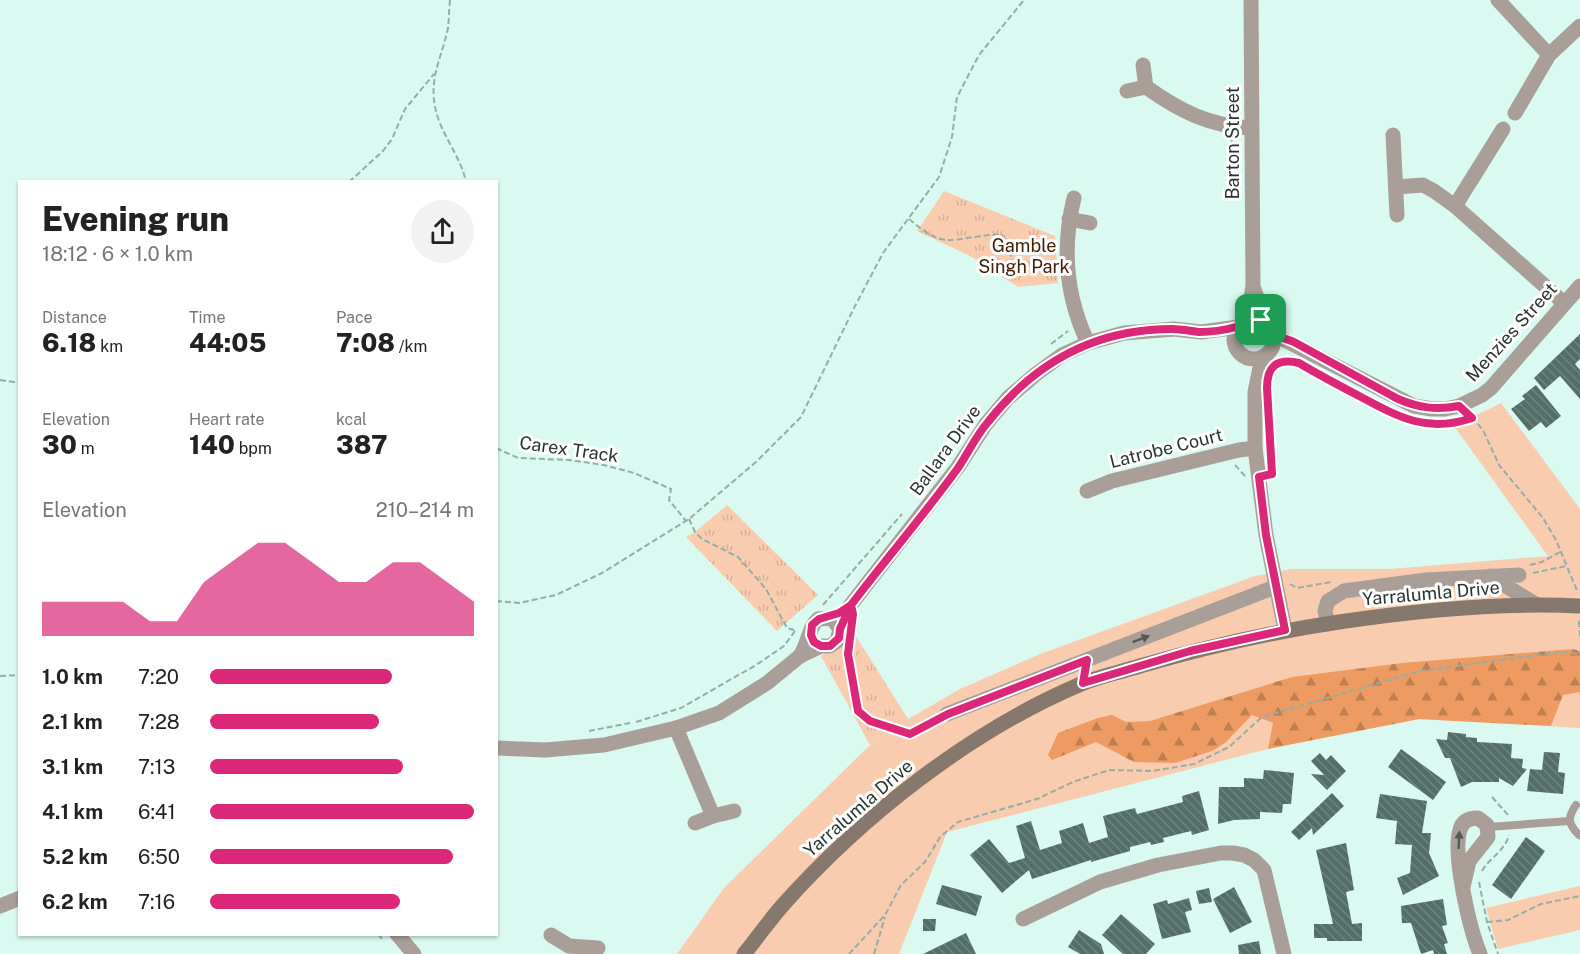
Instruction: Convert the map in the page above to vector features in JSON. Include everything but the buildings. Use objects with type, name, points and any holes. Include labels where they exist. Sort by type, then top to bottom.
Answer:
[{"type":"main road","name":"Yarralumla Drive","points":[[744,954],[781,906],[821,865],[905,789],[990,732],[1032,707],[1083,683],[1190,651],[1285,630],[1443,609],[1537,604],[1580,606]]},
{"type":"street","name":"Barton Street","points":[[1243,324],[1253,286],[1251,0]]},
{"type":"street","points":[[1498,0],[1549,55]]},
{"type":"street","points":[[1515,113],[1549,55],[1580,26]]},
{"type":"street","points":[[1143,65],[1146,87]]},
{"type":"street","points":[[1127,91],[1146,87],[1195,116],[1215,124],[1251,128]]},
{"type":"street","points":[[1455,206],[1503,129]]},
{"type":"street","points":[[1393,135],[1397,215]]},
{"type":"street","points":[[1396,188],[1423,185],[1455,206],[1564,303]]},
{"type":"street","points":[[1074,198],[1069,219],[1067,271],[1069,289],[1080,326],[1088,343]]},
{"type":"street","points":[[1069,219],[1090,223]]},
{"type":"street","name":"Barton Street","points":[[1253,286],[1270,329]]},
{"type":"street","name":"Menzies Street","points":[[1270,329],[1414,406],[1432,409],[1459,406],[1472,401],[1491,388],[1580,286]]},
{"type":"street","points":[[1255,392],[1274,340],[1270,329],[1261,320],[1243,324],[1235,333],[1255,392],[1255,448],[1275,587],[1285,630]]},
{"type":"street","name":"Ballara Drive","points":[[814,637],[834,644],[839,638],[840,629],[849,607],[958,467],[986,424],[1008,398],[1062,355],[1088,343],[1124,333],[1174,329],[1201,332],[1243,324]]},
{"type":"street","name":"Ballara Drive","points":[[1201,332],[1240,351]]},
{"type":"street","points":[[1240,351],[1249,359],[1268,359],[1304,349]]},
{"type":"street","name":"Latrobe Court","points":[[1087,491],[1115,480],[1255,448]]},
{"type":"street","name":"Yarralumla Drive","points":[[1328,624],[1325,611],[1328,601],[1344,591],[1426,580],[1519,575]]},
{"type":"street","name":"Yarralumla Drive","points":[[1490,576],[1537,604]]},
{"type":"street","points":[[947,714],[1275,587]]},
{"type":"street","name":"Ballara Drive","points":[[498,748],[545,750],[604,745],[676,728],[719,713],[767,683],[800,656],[814,637],[815,622],[849,607]]},
{"type":"street","points":[[827,617],[835,621],[840,629]]},
{"type":"street","points":[[1083,683],[1087,660]]},
{"type":"street","points":[[676,728],[713,816]]},
{"type":"street","points":[[695,823],[734,811]]},
{"type":"street","points":[[1463,887],[1467,865],[1487,840],[1488,827],[1483,820],[1473,818],[1464,822],[1460,830],[1459,855],[1463,887],[1470,924],[1480,954]]},
{"type":"street","points":[[1023,919],[1100,882],[1158,865],[1221,853],[1233,853],[1254,860],[1264,870],[1284,954]]},
{"type":"street","points":[[0,906],[18,899]]},
{"type":"street","points":[[551,935],[568,950],[598,948]]},
{"type":"street","points":[[399,936],[414,954]]},
{"type":"lane","points":[[1576,805],[1569,820],[1572,828],[1579,835]]},
{"type":"lane","points":[[1488,827],[1569,820]]},
{"type":"path","points":[[450,0],[448,28],[434,75],[434,101],[444,135],[465,173],[466,180]]},
{"type":"path","points":[[498,602],[519,603],[556,595],[602,573],[689,519],[756,462],[801,417],[883,254],[939,177],[952,137],[957,97],[975,63],[1024,0]]},
{"type":"path","points":[[351,180],[392,139],[405,109],[434,75]]},
{"type":"path","points":[[909,219],[923,232],[945,240],[997,233],[1006,241],[1012,261]]},
{"type":"path","points":[[1268,359],[1299,363],[1304,349]]},
{"type":"path","points":[[1328,379],[1408,421],[1443,425],[1458,423],[1472,418],[1481,411]]},
{"type":"path","points":[[0,380],[18,383]]},
{"type":"path","points":[[1459,406],[1483,430],[1498,465],[1543,518],[1556,540],[1580,598]]},
{"type":"path","name":"Carex Track","points":[[498,448],[518,458],[569,460],[604,465],[634,473],[671,489],[669,500],[686,521]]},
{"type":"path","points":[[1230,464],[1238,466],[1244,476],[1259,477]]},
{"type":"path","points":[[689,519],[695,532],[702,539],[738,557],[766,589],[788,628],[814,637]]},
{"type":"path","points":[[1519,575],[1566,566]]},
{"type":"path","points":[[849,644],[848,654],[858,711],[870,721],[910,734],[947,714]]},
{"type":"path","points":[[874,954],[885,915],[901,885],[925,862],[940,837],[958,822],[1037,799],[1072,782],[1109,770],[1153,771],[1194,764],[1229,747],[1262,717],[1420,671],[1560,652],[1580,654]]},
{"type":"path","points":[[0,675],[18,675]]},
{"type":"path","points":[[1492,797],[1506,810],[1510,825],[1507,842],[1486,864],[1480,876],[1479,888],[1498,954]]},
{"type":"path","points":[[1487,922],[1508,920],[1541,903],[1580,896]]},
{"type":"path","points":[[849,954],[885,915]]},
{"type":"green space","name":"Gamble Singh Park","points":[[944,191],[1055,236],[1058,283],[1018,287],[972,257],[917,231]]},
{"type":"green space","points":[[1501,403],[1580,509],[1580,728],[1419,719],[1268,749],[947,832],[899,954],[677,954],[724,888],[870,745],[908,719],[960,689],[1040,654],[1255,576],[1291,569],[1390,569],[1548,556],[1454,426]]},
{"type":"green space","points":[[727,505],[818,595],[777,631],[686,537]]},
{"type":"green space","points":[[854,633],[908,719],[870,745],[821,656]]},
{"type":"green space","points":[[1573,649],[1580,651],[1580,692],[1563,695],[1551,726],[1419,719],[1268,749],[1273,723],[1252,715],[1225,743],[1212,751],[1175,763],[1134,762],[1096,742],[1052,760],[1048,755],[1058,733],[1098,718],[1112,715],[1126,722],[1150,721],[1292,677],[1402,663]]},
{"type":"green space","points":[[1580,886],[1580,930],[1498,949],[1486,908]]},
{"type":"route","points":[[1261,320],[1247,321],[1239,327],[1201,332],[1174,329],[1124,333],[1088,343],[1062,355],[1008,398],[986,424],[958,467],[851,605],[839,613],[819,619],[812,625],[811,635],[814,642],[826,647],[834,644],[839,638],[840,629],[851,605],[853,614],[848,654],[858,711],[870,721],[910,734],[948,714],[1087,660],[1083,683],[1190,651],[1285,630],[1266,535],[1259,477],[1272,474],[1267,381],[1273,367],[1284,362],[1299,363],[1408,421],[1443,425],[1472,418],[1459,406],[1432,409],[1414,406],[1398,399],[1294,342],[1273,334],[1271,328],[1261,320]]}]
